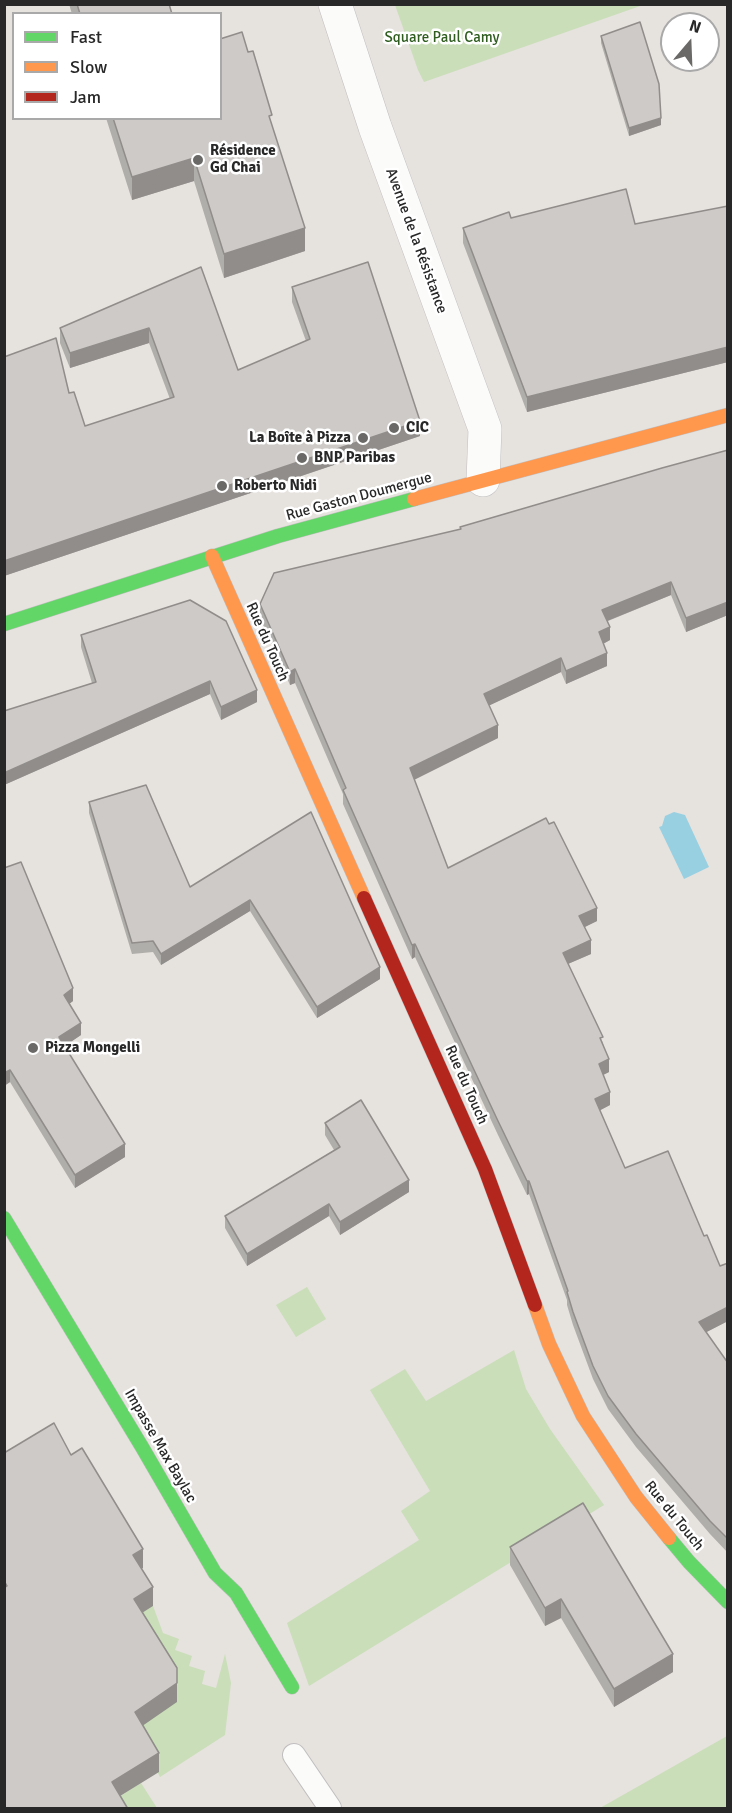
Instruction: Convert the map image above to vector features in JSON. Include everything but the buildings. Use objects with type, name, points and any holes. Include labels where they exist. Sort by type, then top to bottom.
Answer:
[{"type":"street","name":"Avenue de la Résistance","points":[[335,4],[375,127],[485,429],[483,480]]},
{"type":"street","name":"Rue Gaston Doumergue","points":[[4,624],[212,556],[483,480],[728,415]]},
{"type":"street","name":"Rue du Touch","points":[[212,556],[485,1170],[549,1344],[584,1416],[636,1497],[689,1562],[728,1602]]},
{"type":"street","name":"Impasse Max Baylac","points":[[4,1218],[215,1573],[236,1593],[292,1687]]},
{"type":"lane","points":[[294,1755],[330,1809]]},
{"type":"green space","name":"Square Paul Camy","points":[[395,4],[643,5],[424,82]]},
{"type":"green space","points":[[307,1287],[326,1319],[296,1337],[276,1305]]},
{"type":"green space","points":[[514,1350],[526,1389],[550,1429],[604,1505],[309,1686],[287,1623],[419,1540],[401,1511],[430,1491],[370,1390],[405,1369],[426,1401]]},
{"type":"green space","points":[[153,1606],[163,1633],[179,1639],[175,1650],[192,1656],[189,1666],[205,1671],[202,1684],[216,1688],[225,1654],[231,1683],[225,1735],[160,1777],[142,1742],[128,1621]]},
{"type":"green space","points":[[727,1736],[727,1808],[600,1808]]},
{"type":"green space","points":[[141,1783],[157,1808],[116,1808],[112,1801]]},
{"type":"water","points":[[674,812],[685,815],[709,867],[684,879],[659,827],[662,826],[665,816]]},
{"type":"traffic: fast","points":[[4,624],[278,536],[414,499]]},
{"type":"traffic: fast","points":[[4,1218],[215,1573],[236,1593],[292,1687]]},
{"type":"traffic: fast","points":[[669,1538],[728,1602]]},
{"type":"traffic: slow","points":[[414,499],[728,415]]},
{"type":"traffic: slow","points":[[212,556],[364,898]]},
{"type":"traffic: slow","points":[[535,1305],[549,1344],[583,1416],[636,1497],[669,1538]]},
{"type":"traffic: jam","points":[[364,898],[485,1169],[535,1305]]},
{"type":"place","name":"Résidence Gd Chai","points":[[198,160]]},
{"type":"place","name":"CIC","points":[[394,428]]},
{"type":"place","name":"La Boîte à Pizza","points":[[363,438]]},
{"type":"place","name":"BNP Paribas","points":[[302,458]]},
{"type":"place","name":"Roberto Nidi","points":[[222,486]]},
{"type":"place","name":"Pizza Mongelli","points":[[33,1048]]}]
